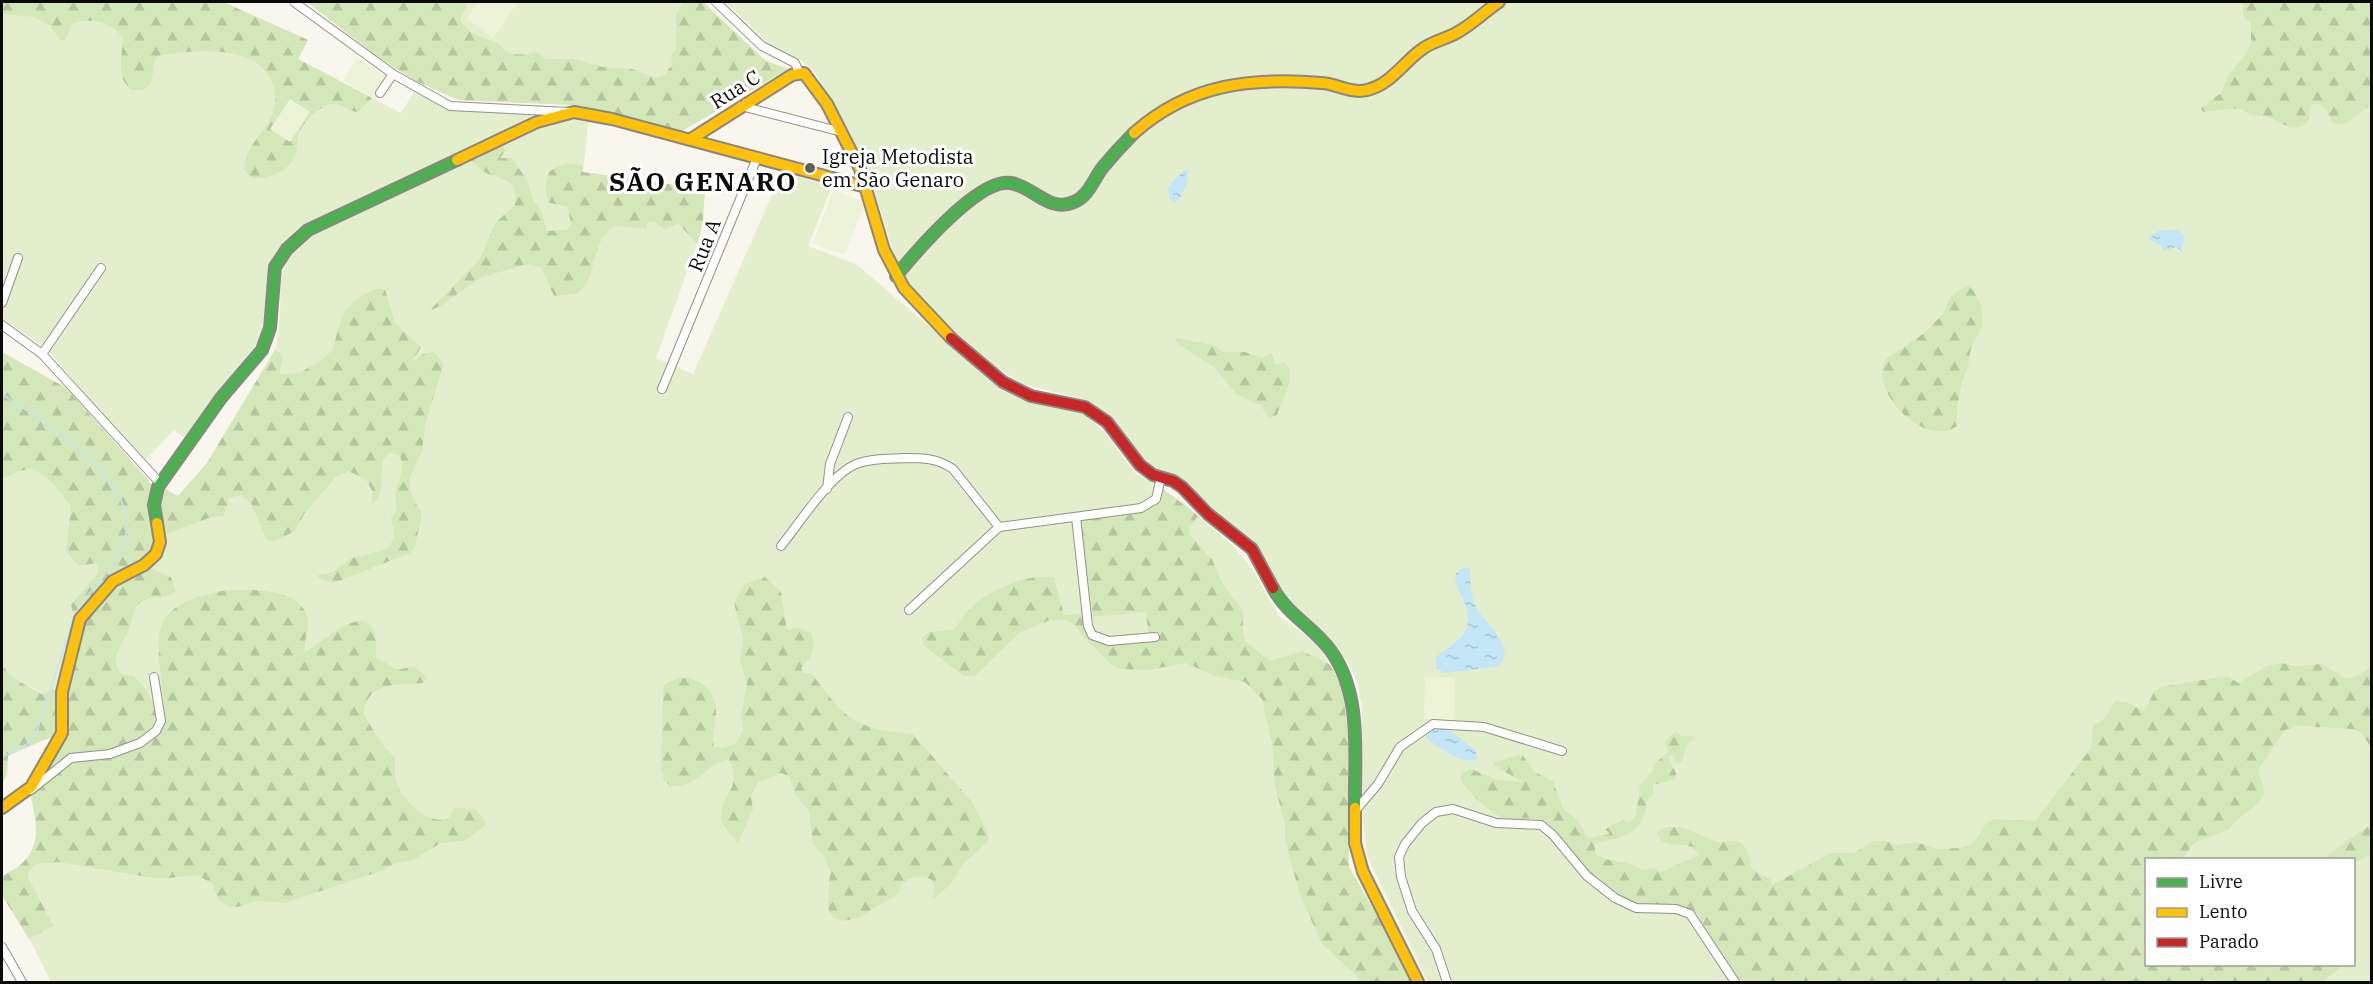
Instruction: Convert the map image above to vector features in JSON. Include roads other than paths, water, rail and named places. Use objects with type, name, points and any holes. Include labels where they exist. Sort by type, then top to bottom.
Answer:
[{"type":"street","points":[[294,2],[393,74],[450,106],[574,112],[692,139],[866,188]]},
{"type":"street","points":[[717,2],[762,46],[795,63],[800,72],[813,82],[842,132],[866,188],[884,250],[896,276],[956,343],[1003,381],[1031,396],[1069,402],[1098,414],[1115,430],[1140,465],[1182,487],[1208,514],[1252,549],[1281,604],[1319,637],[1339,665],[1349,687],[1354,711],[1358,860],[1418,982]]},
{"type":"street","points":[[896,276],[913,255],[970,200],[998,184],[1006,181],[1014,183],[1053,204],[1065,205],[1081,199],[1101,169],[1143,124],[1158,112],[1188,97],[1226,86],[1255,84],[1323,83],[1354,91],[1371,90],[1421,50],[1463,29],[1499,2]]},
{"type":"street","name":"Rua C","points":[[692,139],[741,106],[800,72]]},
{"type":"street","points":[[381,93],[393,74]]},
{"type":"street","points":[[741,106],[842,132]]},
{"type":"street","points":[[27,792],[63,729],[62,692],[80,619],[112,581],[148,562],[158,551],[159,537],[154,505],[160,483],[220,398],[267,341],[275,267],[294,242],[318,225],[410,180],[549,117],[574,112]]},
{"type":"street","name":"Rua A","points":[[662,389],[757,158]]},
{"type":"street","points":[[2,303],[18,258]]},
{"type":"street","points":[[42,354],[101,268]]},
{"type":"street","points":[[2,325],[42,354],[160,483]]},
{"type":"street","points":[[827,489],[830,464],[848,417]]},
{"type":"street","points":[[781,546],[844,471],[862,462],[933,458],[953,469],[999,527]]},
{"type":"street","points":[[909,610],[999,527],[1148,505],[1156,499],[1161,477]]},
{"type":"street","points":[[1076,517],[1088,626],[1092,635],[1108,641],[1155,637]]},
{"type":"street","points":[[2,808],[71,758],[110,754],[140,743],[152,735],[161,721],[154,677]]},
{"type":"street","points":[[1355,811],[1378,784],[1401,747],[1433,724],[1484,727],[1562,752]]},
{"type":"street","points":[[1446,982],[1436,949],[1412,911],[1401,877],[1399,857],[1405,844],[1422,823],[1436,812],[1453,809],[1496,823],[1541,825],[1553,835],[1587,876],[1615,898],[1636,908],[1676,909],[1690,914],[1735,982]]},
{"type":"street","points":[[2,947],[22,982]]},
{"type":"water","points":[[1184,170],[1188,170],[1187,183],[1179,200],[1174,202],[1169,198],[1168,187]]},
{"type":"water","points":[[2179,230],[2184,236],[2182,252],[2176,247],[2163,251],[2162,246],[2148,239],[2158,231]]},
{"type":"water","points":[[1464,567],[1470,569],[1471,589],[1477,609],[1500,639],[1505,655],[1502,662],[1495,667],[1444,673],[1436,667],[1436,657],[1460,638],[1467,625],[1466,607],[1455,579],[1456,573]]},
{"type":"water","points":[[1444,726],[1475,750],[1478,758],[1469,760],[1456,757],[1426,737],[1433,727]]},
{"type":"waterway","points":[[2,394],[44,422],[90,459],[109,481],[122,503],[127,527],[121,551],[75,615],[35,736],[26,745],[2,758]]},
{"type":"place","name":"Igreja Metodista em São Genaro","points":[[810,168]]},
{"type":"district","name":"SÃO GENARO","points":[[703,181]]}]
